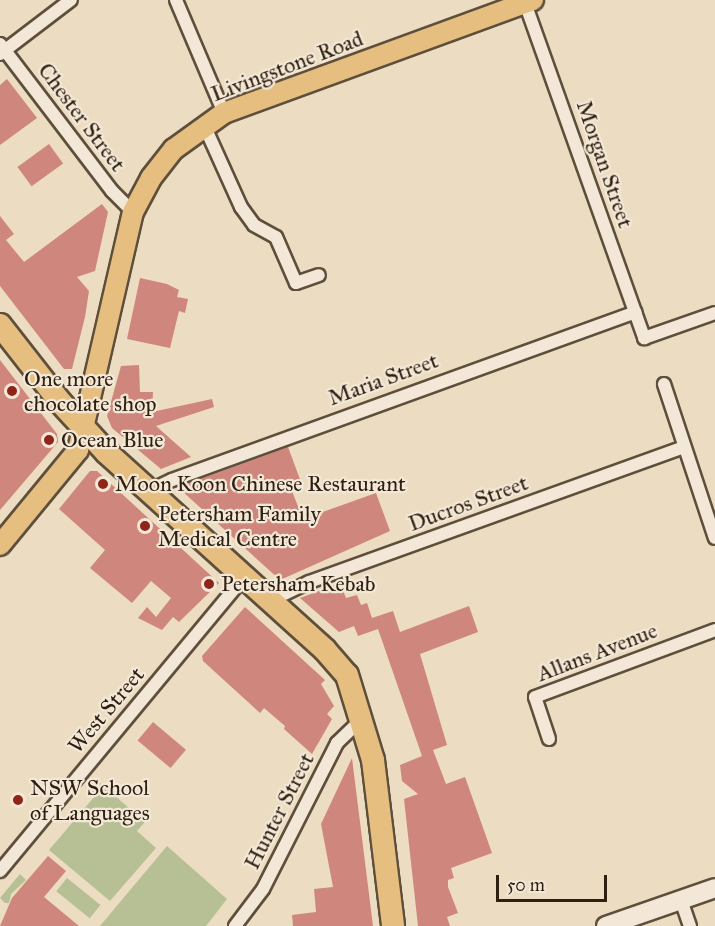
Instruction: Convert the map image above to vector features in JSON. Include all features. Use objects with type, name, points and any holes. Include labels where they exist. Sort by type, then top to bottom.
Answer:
[{"type":"highway","points":[[0,325],[83,427],[149,491],[337,662],[354,689],[363,718],[376,780],[393,926]]},
{"type":"main road","name":"Livingstone Road","points":[[0,545],[78,450],[133,212],[151,177],[174,149],[224,112],[529,2]]},
{"type":"street","points":[[2,50],[71,0]]},
{"type":"street","points":[[176,0],[224,112]]},
{"type":"street","name":"Morgan Street","points":[[529,2],[644,338],[715,314]]},
{"type":"street","name":"Chester Street","points":[[2,50],[112,191],[133,212]]},
{"type":"street","points":[[204,125],[241,207],[254,225],[276,237],[296,283],[319,275]]},
{"type":"street","name":"Maria Street","points":[[149,491],[204,468],[634,312]]},
{"type":"street","points":[[664,384],[682,448],[715,538]]},
{"type":"street","name":"Ducros Street","points":[[270,602],[309,582],[682,448]]},
{"type":"street","name":"West Street","points":[[0,871],[244,577]]},
{"type":"street","name":"Allans Avenue","points":[[549,739],[535,697],[715,630]]},
{"type":"street","name":"Hunter Street","points":[[235,926],[263,889],[337,743],[363,718]]},
{"type":"street","points":[[606,926],[715,888]]},
{"type":"street","points":[[681,900],[690,926]]},
{"type":"green space","points":[[98,781],[145,822],[137,831],[156,848],[110,901],[49,850],[95,796],[89,791]]},
{"type":"green space","points":[[167,846],[227,899],[206,926],[100,926]]},
{"type":"green space","points":[[20,874],[26,880],[11,894],[9,903],[5,903],[0,898]]},
{"type":"green space","points":[[67,878],[100,905],[90,918],[56,891]]},
{"type":"building","points":[[7,79],[37,118],[0,145],[0,85]]},
{"type":"building","points":[[49,144],[63,163],[32,186],[17,167]]},
{"type":"building","points":[[102,204],[108,212],[95,271],[77,277],[89,291],[85,317],[72,369],[64,369],[0,286],[0,216],[14,234],[6,240],[24,262]]},
{"type":"building","points":[[140,278],[167,284],[179,290],[177,297],[188,299],[185,313],[179,311],[170,348],[127,339]]},
{"type":"building","points":[[0,360],[57,434],[58,442],[0,510]]},
{"type":"building","points":[[139,365],[140,392],[153,392],[152,412],[212,399],[214,407],[156,426],[191,457],[161,469],[112,428],[107,416],[121,366]]},
{"type":"building","points":[[288,447],[301,482],[290,486],[303,519],[376,493],[390,531],[280,580],[182,491],[184,485]]},
{"type":"building","points":[[90,471],[97,471],[219,583],[179,622],[173,617],[162,630],[138,618],[147,607],[156,617],[171,598],[151,581],[132,603],[90,568],[105,550],[59,509]]},
{"type":"building","points":[[340,583],[346,598],[357,595],[361,605],[367,603],[372,618],[393,611],[400,632],[469,606],[478,632],[420,654],[447,745],[433,750],[446,784],[465,777],[492,853],[451,868],[454,878],[448,880],[448,887],[458,913],[447,917],[450,926],[418,926],[404,799],[418,794],[402,781],[400,765],[422,756],[378,629],[358,636],[354,626],[339,632],[300,598]]},
{"type":"building","points":[[245,607],[325,680],[321,684],[334,706],[327,714],[332,719],[312,754],[264,708],[260,713],[203,661],[202,656]]},
{"type":"building","points":[[153,722],[186,750],[171,768],[138,740]]},
{"type":"building","points":[[352,758],[373,926],[293,926],[292,915],[316,912],[314,889],[333,887],[321,824]]},
{"type":"building","points":[[48,856],[66,871],[44,897],[79,926],[0,926],[12,898]]},
{"type":"place","name":"One more chocolate shop","points":[[12,391]]},
{"type":"place","name":"Ocean Blue","points":[[49,440]]},
{"type":"place","name":"Moon Koon Chinese Restaurant","points":[[103,484]]},
{"type":"place","name":"Petersham Family Medical Centre","points":[[145,526]]},
{"type":"place","name":"Petersham Kebab","points":[[209,584]]},
{"type":"place","name":"NSW School of Languages","points":[[18,800]]}]
